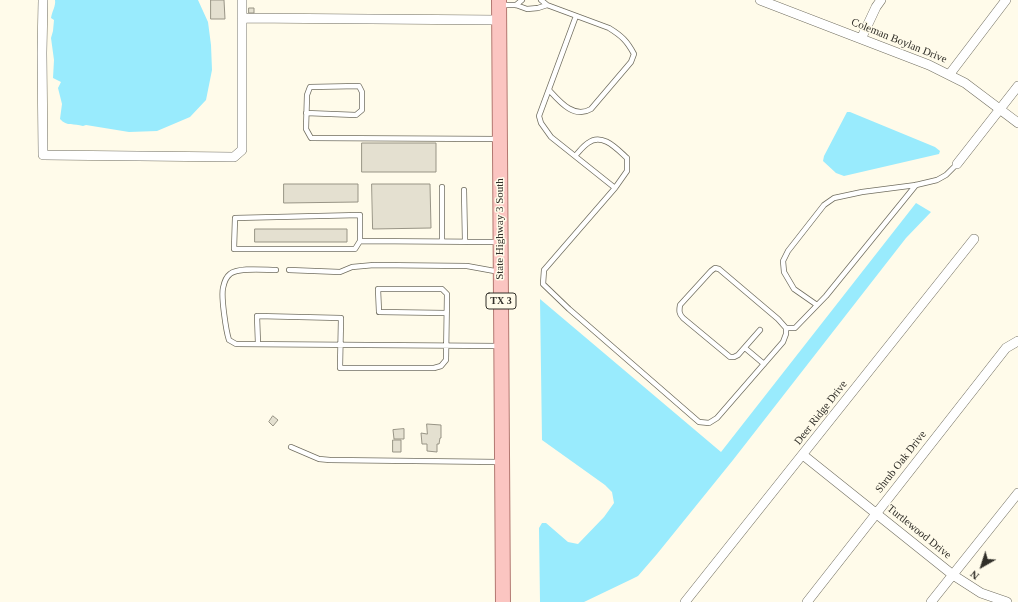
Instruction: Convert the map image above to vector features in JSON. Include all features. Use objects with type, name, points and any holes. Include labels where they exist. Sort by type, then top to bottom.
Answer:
[{"type":"main road","name":"State Highway 3 South","points":[[499,3],[503,602]]},
{"type":"street","points":[[43,0],[42,155],[234,157],[242,150],[242,0]]},
{"type":"street","points":[[861,39],[876,7],[881,0]]},
{"type":"street","points":[[949,75],[1006,0]]},
{"type":"street","name":"Coleman Boylan Drive","points":[[766,1],[929,65],[965,83],[1018,123]]},
{"type":"street","points":[[242,18],[499,20]]},
{"type":"street","points":[[957,164],[1018,86]]},
{"type":"street","name":"Deer Ridge Drive","points":[[685,602],[974,239]]},
{"type":"street","name":"Shrub Oak Drive","points":[[807,602],[1006,348],[1018,341]]},
{"type":"street","name":"Turtlewood Drive","points":[[803,455],[953,575],[981,593],[1007,602]]},
{"type":"street","points":[[931,602],[1018,493]]},
{"type":"lane","points":[[516,5],[522,0]]},
{"type":"lane","points":[[541,0],[547,5],[609,28],[618,33],[626,40],[634,54],[631,62],[587,111],[574,112],[566,108],[549,90]]},
{"type":"lane","points":[[499,3],[516,5],[527,9],[547,5]]},
{"type":"lane","points":[[576,16],[540,116],[541,123],[551,137],[615,188]]},
{"type":"lane","points":[[306,113],[356,115],[362,110],[362,92],[359,86],[310,87],[307,95],[306,113],[306,129],[311,138],[500,139]]},
{"type":"lane","points":[[574,156],[589,141],[600,139],[612,145],[627,158],[627,171],[615,188],[544,270],[543,284],[569,310],[699,422],[709,423],[717,418],[783,342],[786,334],[786,328],[778,319],[719,269],[715,268],[680,305],[680,315],[730,357],[738,355],[760,330]]},
{"type":"lane","points":[[817,305],[794,288],[784,272],[783,261],[788,252],[824,205],[834,198],[896,186],[916,185],[936,180],[946,175],[957,164]]},
{"type":"lane","points":[[786,328],[795,328],[826,296],[916,185]]},
{"type":"lane","points":[[442,187],[442,241]]},
{"type":"lane","points":[[464,190],[465,241]]},
{"type":"lane","points":[[360,215],[360,241],[354,249],[234,249],[234,218],[360,215]]},
{"type":"lane","points":[[360,241],[500,242]]},
{"type":"lane","points":[[289,270],[340,272],[352,267],[374,265],[467,266],[501,272]]},
{"type":"lane","points":[[276,270],[243,270],[230,273],[223,289],[226,333],[229,340],[236,344],[501,346]]},
{"type":"lane","points":[[258,344],[257,316],[341,318],[340,368],[434,368],[441,366],[446,360],[446,346],[446,313],[446,294],[442,289],[378,289],[379,312],[446,313]]},
{"type":"lane","points":[[745,348],[764,364]]},
{"type":"lane","points":[[291,447],[314,457],[330,460],[502,462]]},
{"type":"water","points":[[55,0],[198,0],[208,22],[211,45],[212,70],[206,100],[190,117],[157,131],[129,132],[65,123],[60,119],[62,104],[58,88],[61,82],[53,78],[54,60],[51,38],[54,20],[51,18]]},
{"type":"water","points":[[847,112],[935,147],[940,151],[939,154],[844,176],[836,173],[823,161],[824,156]]},
{"type":"water","points":[[916,203],[931,212],[906,238],[733,460],[638,576],[584,602],[540,602],[539,528],[542,523],[546,523],[568,542],[578,544],[604,517],[614,503],[612,492],[605,485],[542,440],[540,299],[721,452]]},
{"type":"building","points":[[211,0],[224,0],[225,19],[211,19]]},
{"type":"building","points":[[249,8],[254,8],[254,13],[249,13]]},
{"type":"building","points":[[362,143],[436,143],[436,172],[362,172]]},
{"type":"building","points":[[284,184],[358,184],[358,202],[284,203]]},
{"type":"building","points":[[372,184],[430,184],[431,228],[373,229]]},
{"type":"building","points":[[255,229],[347,229],[347,242],[255,242]]},
{"type":"building","points":[[273,416],[278,420],[273,426],[269,422]]},
{"type":"building","points":[[427,424],[441,425],[441,438],[439,444],[437,444],[437,452],[427,451],[427,444],[422,444],[421,433],[427,434]]},
{"type":"building","points":[[404,429],[404,439],[394,439],[393,430]]},
{"type":"building","points":[[393,440],[401,440],[401,452],[393,452]]}]
